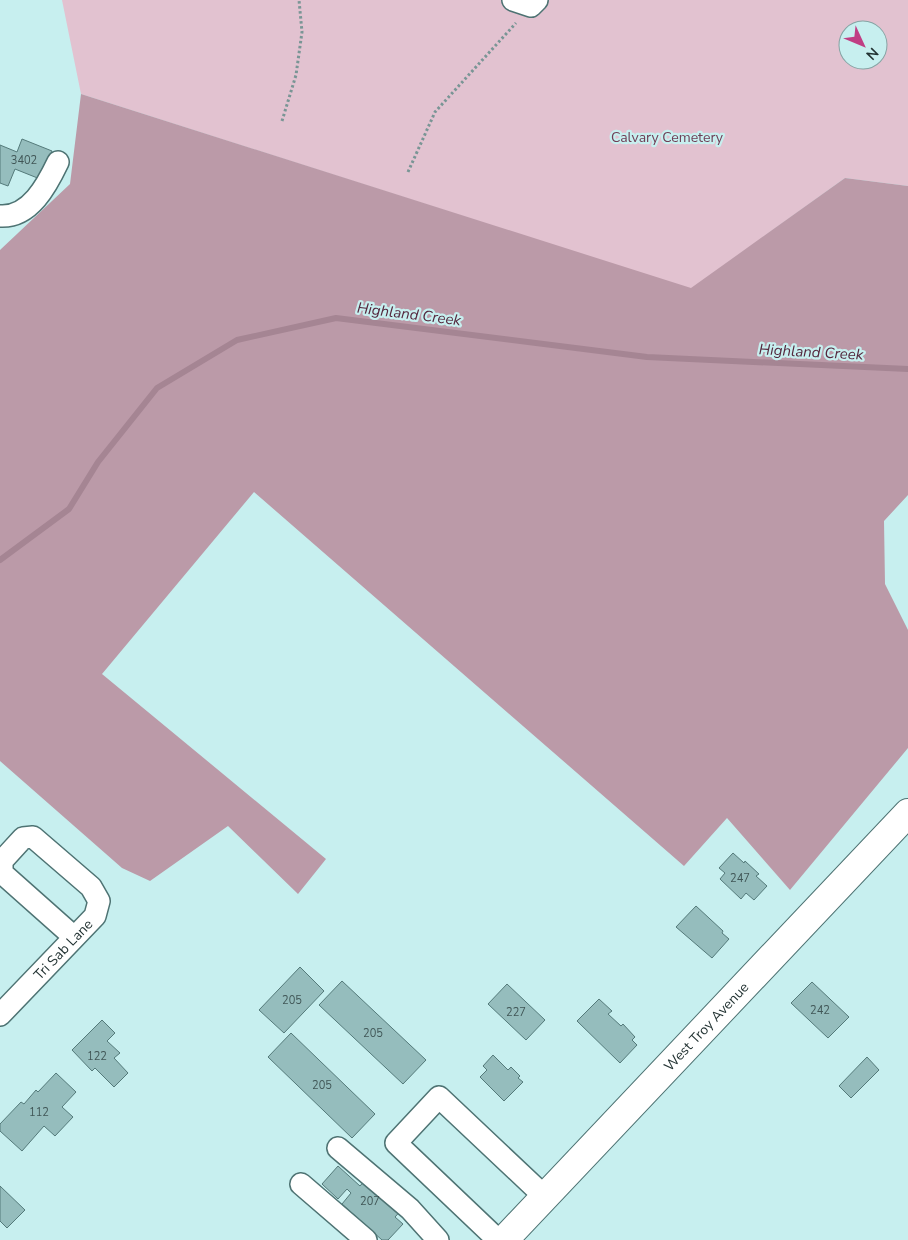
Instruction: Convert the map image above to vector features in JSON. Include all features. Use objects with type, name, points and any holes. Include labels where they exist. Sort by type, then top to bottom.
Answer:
[{"type":"main road","name":"West Troy Avenue","points":[[504,1240],[908,813]]},
{"type":"street","points":[[0,216],[21,212],[46,186],[58,162]]},
{"type":"street","name":"Tri Sab Lane","points":[[0,1015],[94,916],[99,901],[92,888],[33,837],[23,838],[2,862],[2,873],[74,937]]},
{"type":"street","points":[[498,1240],[396,1143],[439,1097],[545,1197]]},
{"type":"street","points":[[338,1148],[410,1209],[438,1240]]},
{"type":"street","points":[[301,1184],[366,1240]]},
{"type":"path","points":[[282,121],[296,75],[302,32],[300,0]]},
{"type":"path","points":[[408,172],[435,112],[527,2]]},
{"type":"green space","name":"Calvary Cemetery","points":[[62,0],[908,0],[908,186],[845,178],[691,289],[81,94]]},
{"type":"shaded area","points":[[81,94],[691,288],[845,178],[908,186],[908,495],[884,521],[885,584],[908,630],[908,748],[790,890],[727,818],[684,866],[254,492],[102,674],[326,859],[298,894],[228,826],[150,881],[122,868],[0,761],[0,250],[70,184]]},
{"type":"building","points":[[22,139],[52,151],[40,179],[15,169],[8,186],[0,183],[0,145],[17,152]]},
{"type":"building","points":[[733,853],[759,874],[756,876],[767,886],[754,900],[746,893],[741,899],[720,879],[725,873],[719,868]]},
{"type":"building","points":[[696,906],[729,939],[712,958],[676,927]]},
{"type":"building","points":[[300,967],[324,991],[284,1033],[259,1010]]},
{"type":"building","points":[[342,981],[426,1060],[403,1084],[319,1005]]},
{"type":"building","points":[[812,982],[849,1017],[828,1038],[791,1003]]},
{"type":"building","points":[[507,984],[545,1020],[526,1040],[488,1004]]},
{"type":"building","points":[[599,999],[612,1011],[608,1014],[621,1026],[623,1024],[635,1037],[632,1040],[637,1045],[620,1063],[577,1021]]},
{"type":"building","points":[[102,1020],[115,1033],[107,1041],[120,1053],[114,1058],[128,1073],[114,1087],[95,1068],[92,1071],[72,1050]]},
{"type":"building","points":[[291,1033],[375,1114],[352,1138],[268,1057]]},
{"type":"building","points":[[493,1055],[508,1070],[511,1067],[523,1082],[504,1101],[480,1077],[487,1070],[483,1066]]},
{"type":"building","points":[[867,1057],[879,1070],[851,1098],[839,1086]]},
{"type":"building","points":[[56,1073],[76,1092],[62,1107],[73,1117],[55,1136],[44,1126],[22,1151],[0,1131],[0,1124],[21,1102],[24,1104],[36,1090],[38,1092]]},
{"type":"building","points":[[338,1166],[360,1186],[366,1179],[403,1208],[395,1217],[403,1224],[388,1240],[382,1240],[342,1204],[351,1193],[347,1189],[338,1199],[322,1184]]},
{"type":"building","points":[[0,1186],[25,1210],[7,1228],[0,1221]]},
{"type":"waterway","name":"Highland Creek","points":[[0,560],[69,509],[98,462],[157,388],[237,340],[336,318],[647,357],[908,369]]}]
